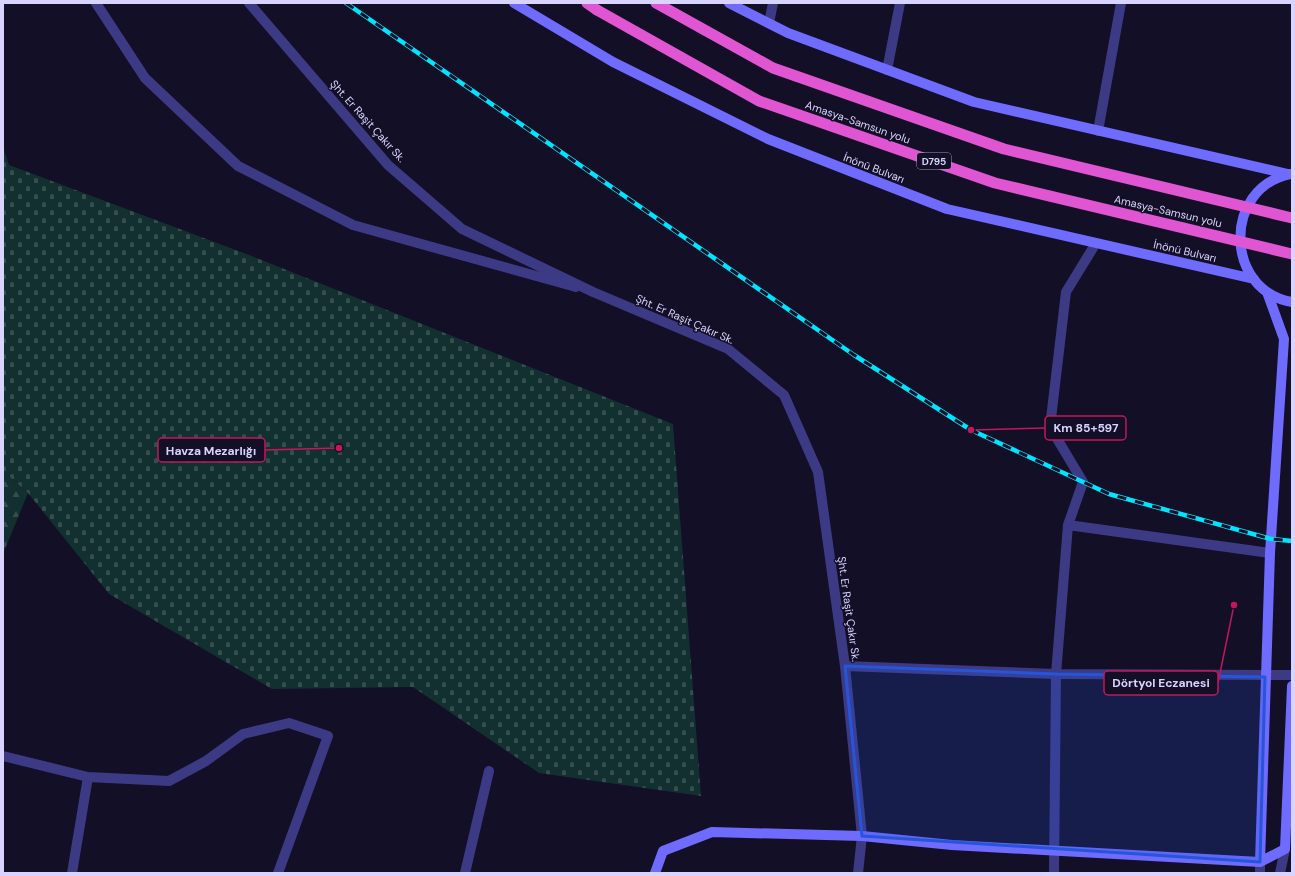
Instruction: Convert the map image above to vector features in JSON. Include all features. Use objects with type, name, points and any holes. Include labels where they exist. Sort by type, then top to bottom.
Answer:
[{"type":"highway","name":"Amasya-Samsun yolu","points":[[587,3],[759,101],[994,183],[1292,254]]},
{"type":"highway","name":"Amasya-Samsun yolu","points":[[656,3],[773,68],[1004,149],[1292,218]]},
{"type":"main road","name":"İnönü Bulvarı","points":[[514,3],[613,62],[768,139],[947,209],[1254,279]]},
{"type":"main road","points":[[729,3],[788,33],[974,102],[1290,174]]},
{"type":"main road","points":[[1290,174],[1269,183],[1253,198],[1242,217],[1239,239],[1243,260],[1254,279],[1267,292],[1292,302]]},
{"type":"main road","points":[[1260,862],[1270,553],[1284,339],[1267,292]]},
{"type":"main road","points":[[655,873],[664,851],[712,832],[862,836],[952,845],[1260,862],[1285,849],[1292,686]]},
{"type":"street","points":[[96,3],[145,78],[238,166],[353,225],[593,292]]},
{"type":"street","name":"Şht. Er Raşit Çakır Sk.","points":[[249,3],[388,165],[462,229],[593,292],[728,349],[784,395],[818,472],[845,666],[862,836],[858,873]]},
{"type":"street","points":[[769,24],[773,3]]},
{"type":"street","points":[[887,70],[900,3]]},
{"type":"street","points":[[1098,131],[1120,3]]},
{"type":"street","points":[[1054,873],[1056,674],[1068,525],[1083,482],[1050,427],[1066,292],[1096,243]]},
{"type":"street","points":[[1068,525],[1270,553]]},
{"type":"street","points":[[845,666],[1056,674],[1265,677],[1292,676]]},
{"type":"street","points":[[3,756],[88,777],[169,781],[206,761],[243,734],[289,723],[328,736],[278,873]]},
{"type":"street","points":[[465,873],[489,771]]},
{"type":"street","points":[[72,873],[88,777]]},
{"type":"street","points":[[1280,873],[1285,849]]},
{"type":"street","points":[[1260,862],[1260,873]]},
{"type":"highlighted area","points":[[845,666],[1056,674],[1265,677],[1260,862],[862,836]]},
{"type":"green space","points":[[3,147],[9,165],[249,255],[673,424],[701,796],[539,773],[413,687],[272,689],[109,594],[28,493],[3,471]]},
{"type":"green space","points":[[3,471],[28,493],[3,554]]},
{"type":"railway","points":[[346,3],[854,355],[971,430],[1109,494],[1271,539],[1292,541]]},
{"type":"place","name":"Km 85+597","points":[[971,430]]},
{"type":"place","name":"Havza Mezarlığı","points":[[339,448]]},
{"type":"place","name":"Dörtyol Eczanesi","points":[[1234,605]]}]
